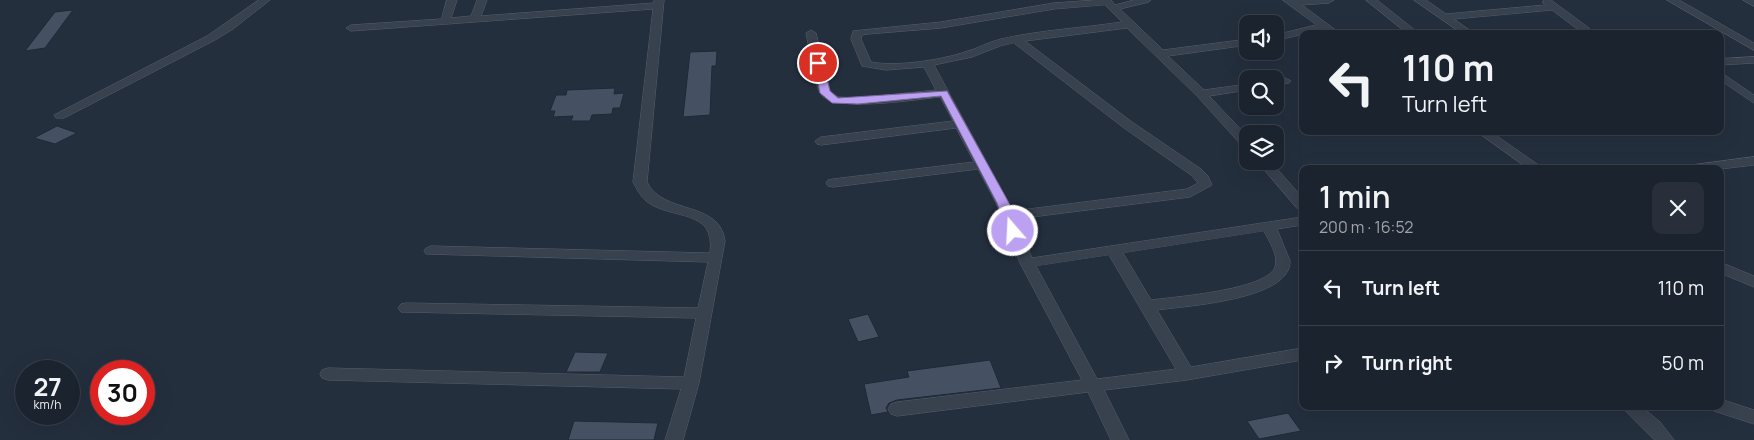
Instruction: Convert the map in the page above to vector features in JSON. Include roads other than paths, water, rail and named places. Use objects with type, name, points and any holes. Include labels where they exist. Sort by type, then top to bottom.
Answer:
[{"type":"street","points":[[60,115],[211,38],[230,27],[265,0]]},
{"type":"street","points":[[445,22],[452,0]]},
{"type":"street","points":[[475,19],[482,0]]},
{"type":"street","points":[[1131,24],[1016,39],[996,43],[960,57],[927,63],[870,66],[864,62],[856,36],[862,31],[941,25],[1051,3],[1109,3],[1146,0]]},
{"type":"street","points":[[1290,2],[1329,0]]},
{"type":"street","points":[[1371,0],[1408,30]]},
{"type":"street","points":[[1420,0],[1464,30]]},
{"type":"street","points":[[1544,0],[1584,30]]},
{"type":"street","points":[[1672,0],[1754,47]]},
{"type":"street","points":[[1748,0],[1754,3]]},
{"type":"street","points":[[1290,2],[1330,30]]},
{"type":"street","points":[[351,28],[445,22],[608,5],[658,3],[640,182],[642,191],[661,205],[705,219],[713,226],[717,234],[715,258],[691,383],[674,440]]},
{"type":"street","points":[[1109,3],[1201,94],[1239,135]]},
{"type":"street","points":[[1444,16],[1554,7]]},
{"type":"street","points":[[1308,30],[1324,26]]},
{"type":"street","points":[[1284,36],[1299,32]]},
{"type":"street","points":[[811,33],[825,93],[836,100],[858,101],[944,93]]},
{"type":"street","points":[[1008,216],[1190,193],[1205,185],[1203,179],[1196,172],[1128,125],[1016,39]]},
{"type":"street","points":[[1160,54],[1239,43]]},
{"type":"street","points":[[1724,62],[1754,60]]},
{"type":"street","points":[[927,63],[982,165],[1008,216],[1027,262],[1120,440]]},
{"type":"street","points":[[1724,78],[1754,100]]},
{"type":"street","points":[[1201,94],[1239,88]]},
{"type":"street","points":[[821,141],[960,124]]},
{"type":"street","points":[[1488,135],[1532,165]]},
{"type":"street","points":[[1723,165],[1754,161]]},
{"type":"street","points":[[833,183],[982,165]]},
{"type":"street","points":[[1271,170],[1299,202]]},
{"type":"street","points":[[1027,262],[1299,221]]},
{"type":"street","points":[[1147,306],[1248,291],[1278,278],[1283,268],[1282,258],[1269,226]]},
{"type":"street","points":[[1113,250],[1187,374]]},
{"type":"street","points":[[431,251],[715,258]]},
{"type":"street","points":[[1724,269],[1754,282]]},
{"type":"street","points":[[406,308],[704,313]]},
{"type":"street","points":[[897,409],[1187,374],[1299,355]]},
{"type":"street","points":[[328,374],[691,383]]},
{"type":"street","points":[[1724,407],[1754,417]]},
{"type":"street","points":[[1634,410],[1654,426],[1665,440]]}]
